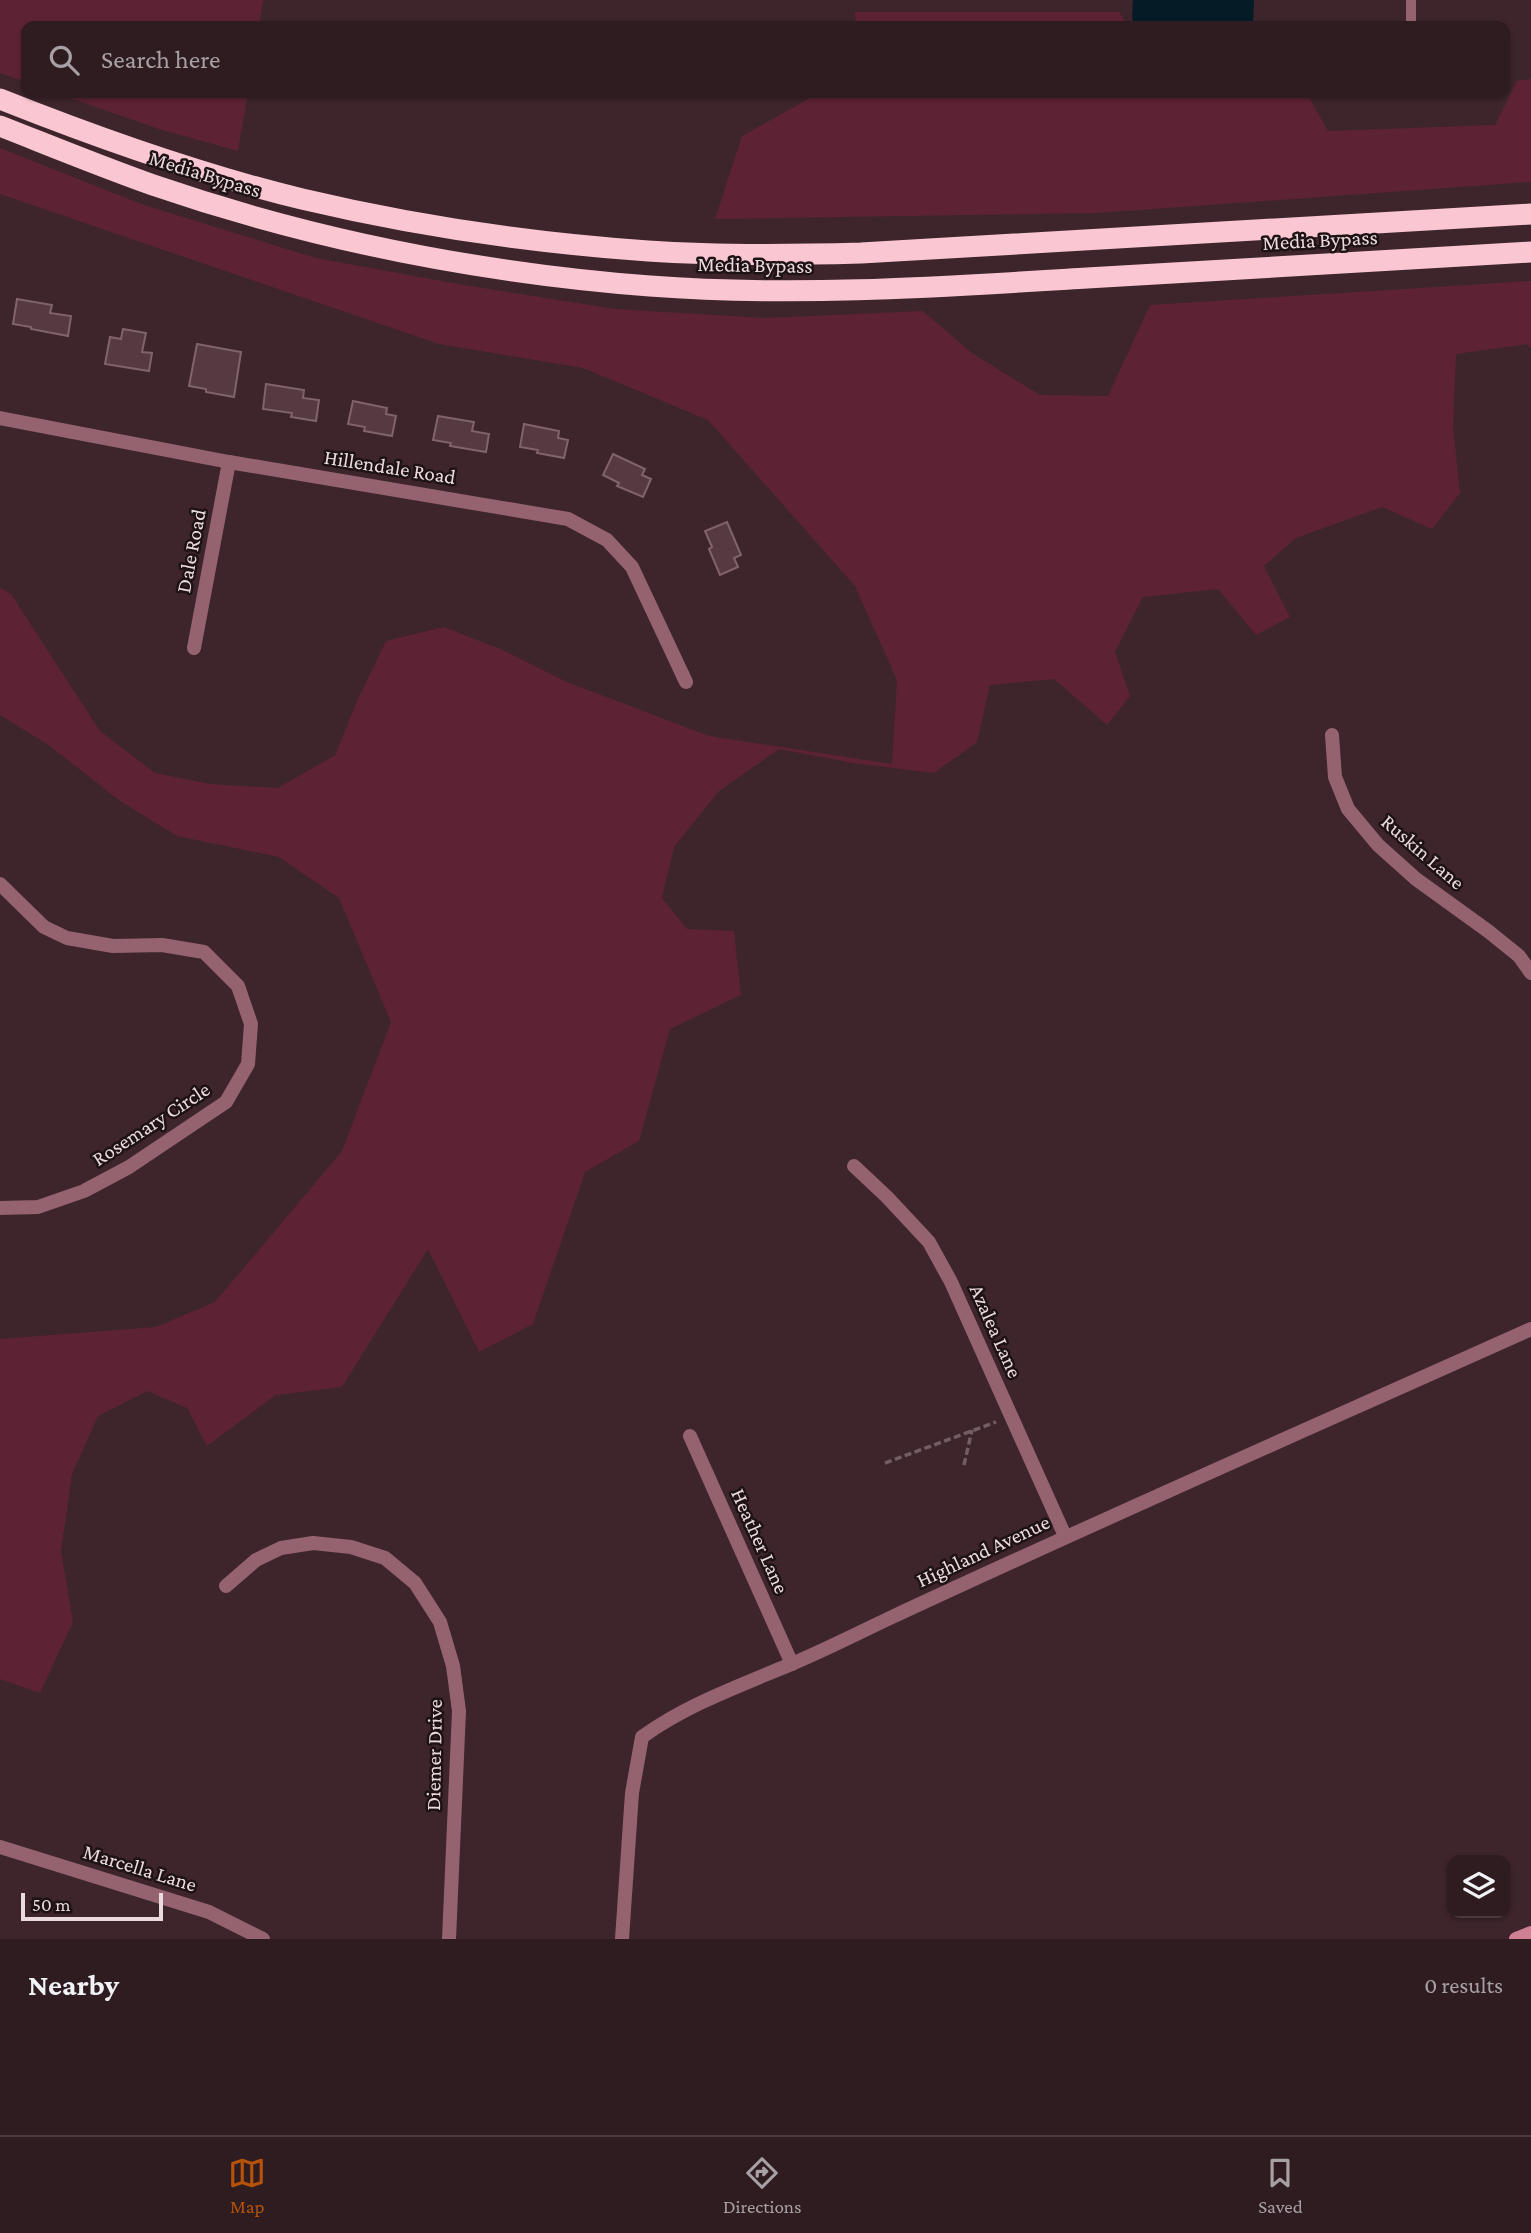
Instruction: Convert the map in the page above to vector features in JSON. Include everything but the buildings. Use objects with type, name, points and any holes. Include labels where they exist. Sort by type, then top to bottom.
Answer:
[{"type":"highway","name":"Media Bypass","points":[[0,99],[163,158],[301,199],[440,226],[579,245],[651,251],[790,255],[861,253],[1531,214]]},
{"type":"highway","name":"Media Bypass","points":[[0,126],[156,186],[317,232],[435,258],[505,270],[648,286],[790,291],[934,288],[1531,252]]},
{"type":"street","name":"Hillendale Road","points":[[0,418],[229,462],[568,519],[607,540],[632,567],[686,682]]},
{"type":"street","name":"Dale Road","points":[[194,649],[229,462]]},
{"type":"street","name":"Ruskin Lane","points":[[1332,735],[1335,777],[1348,809],[1378,845],[1416,879],[1519,956],[1531,973]]},
{"type":"street","name":"Rosemary Circle","points":[[0,884],[44,927],[67,937],[113,946],[162,945],[204,952],[238,986],[251,1024],[248,1064],[226,1102],[129,1167],[84,1191],[38,1207],[0,1208]]},
{"type":"street","name":"Azalea Lane","points":[[854,1166],[929,1242],[951,1282],[1065,1536]]},
{"type":"street","name":"Highland Avenue","points":[[622,1939],[632,1793],[642,1737],[660,1723],[1065,1536],[1254,1454],[1531,1328]]},
{"type":"street","name":"Heather Lane","points":[[690,1436],[792,1664]]},
{"type":"street","name":"Diemer Drive","points":[[226,1586],[256,1560],[281,1548],[313,1543],[351,1546],[385,1558],[415,1583],[440,1622],[453,1666],[459,1711],[449,1939]]},
{"type":"street","name":"Marcella Lane","points":[[0,1847],[209,1912],[263,1939]]},
{"type":"street","points":[[1516,1939],[1531,1933]]},
{"type":"lane","points":[[1411,0],[1411,21]]},
{"type":"path","points":[[885,1463],[1011,1416]]},
{"type":"path","points":[[964,1465],[972,1430]]},
{"type":"shaded area","points":[[0,0],[263,0],[260,21],[21,21],[21,80],[0,73]]},
{"type":"shaded area","points":[[855,12],[1119,12],[1125,21],[856,21]]},
{"type":"shaded area","points":[[1531,79],[1531,182],[1098,213],[715,219],[742,136],[810,98],[1310,98],[1328,131],[1495,125],[1517,81]]},
{"type":"shaded area","points":[[70,98],[247,98],[238,151],[159,129]]},
{"type":"shaded area","points":[[0,148],[144,205],[316,258],[458,284],[615,309],[766,318],[923,311],[973,354],[1040,395],[1108,396],[1150,305],[1531,281],[1531,348],[1527,344],[1456,354],[1453,426],[1460,493],[1432,529],[1382,507],[1296,538],[1264,566],[1290,617],[1256,635],[1218,589],[1143,597],[1115,652],[1130,696],[1107,725],[1054,679],[990,685],[977,742],[934,773],[853,763],[779,749],[719,791],[674,847],[662,898],[687,929],[734,931],[741,995],[670,1029],[639,1141],[585,1172],[533,1324],[479,1352],[428,1249],[342,1387],[276,1395],[207,1446],[187,1408],[147,1391],[98,1416],[72,1474],[61,1551],[73,1622],[40,1693],[0,1679],[0,1339],[156,1327],[215,1302],[342,1151],[391,1022],[339,898],[279,857],[177,836],[120,801],[50,746],[0,715],[0,588],[11,594],[100,731],[155,773],[210,784],[278,788],[335,755],[386,641],[444,627],[505,651],[567,682],[709,736],[892,764],[897,680],[855,586],[708,420],[583,368],[439,344],[0,194]]},
{"type":"water","points":[[1133,0],[1254,0],[1253,21],[1133,21]]}]
